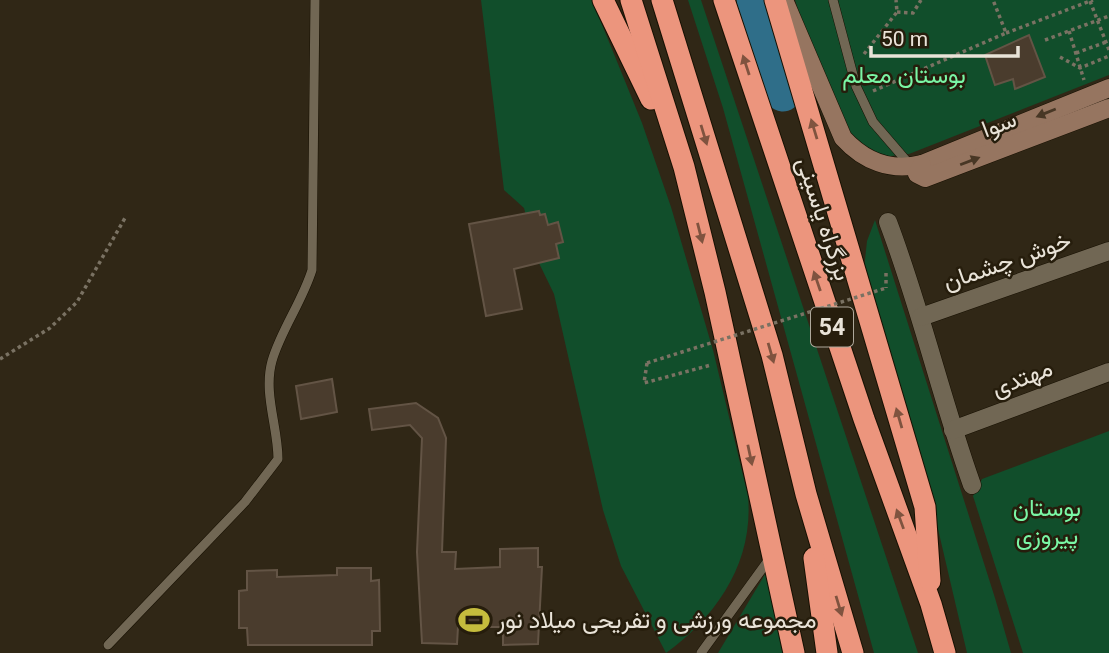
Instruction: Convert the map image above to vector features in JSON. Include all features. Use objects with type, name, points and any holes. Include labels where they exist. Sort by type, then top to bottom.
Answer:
[{"type":"highway","points":[[603,0],[684,167]]},
{"type":"highway","points":[[631,0],[684,167],[794,653]]},
{"type":"highway","points":[[662,0],[772,355],[806,494],[853,653]]},
{"type":"highway","name":"بزرگراه یاسینی","points":[[724,0],[864,419],[931,604],[945,653]]},
{"type":"highway","points":[[775,0],[925,507],[931,604]]},
{"type":"highway","points":[[806,494],[827,653]]},
{"type":"main road","name":"سوا","points":[[784,0],[843,138],[866,158],[889,166],[917,166],[1109,88]]},
{"type":"main road","name":"سوا","points":[[917,166],[917,174],[925,178],[1109,108]]},
{"type":"street","points":[[888,222],[921,317],[953,430],[972,485]]},
{"type":"street","name":"خوش چشمان","points":[[921,317],[1109,251]]},
{"type":"street","name":"مهتدی","points":[[953,430],[1109,372]]},
{"type":"lane","points":[[108,645],[245,502],[278,459],[271,408],[272,360],[312,270],[316,0]]},
{"type":"lane","points":[[833,0],[856,86],[873,122],[917,166]]},
{"type":"lane","points":[[701,653],[771,557]]},
{"type":"path","points":[[864,54],[897,12],[896,0]]},
{"type":"path","points":[[897,12],[913,13],[921,0]]},
{"type":"path","points":[[993,0],[1006,33]]},
{"type":"path","points":[[873,91],[1006,33],[1091,0],[1109,50]]},
{"type":"path","points":[[1045,40],[1109,16]]},
{"type":"path","points":[[1069,31],[1089,96]]},
{"type":"path","points":[[1076,53],[1107,42]]},
{"type":"path","points":[[1080,68],[1109,56]]},
{"type":"path","points":[[1060,57],[1080,68]]},
{"type":"path","points":[[0,359],[28,344],[77,302],[125,218]]},
{"type":"path","points":[[730,361],[644,383],[647,363],[886,288],[885,269]]},
{"type":"green space","points":[[481,0],[592,0],[642,123],[671,207],[713,350],[748,496],[745,543],[738,565],[716,604],[701,622],[666,653],[621,566],[603,510],[554,294],[538,261],[524,208],[504,190]]},
{"type":"green space","points":[[688,0],[701,0],[918,653],[874,653],[723,108]]},
{"type":"green space","name":"بوستان معلم","points":[[795,0],[1109,0],[1109,75],[909,154],[882,157],[871,153],[846,134],[812,54]]},
{"type":"green space","points":[[875,220],[1011,653],[967,653],[923,465],[864,269],[867,241]]},
{"type":"green space","name":"بوستان پیروزی","points":[[1109,431],[1109,653],[1023,653],[973,496],[982,479]]},
{"type":"green space","points":[[767,571],[785,653],[718,653]]},
{"type":"building","points":[[1029,35],[1045,77],[1015,89],[1013,79],[995,85],[985,55]]},
{"type":"building","points":[[539,211],[540,215],[545,214],[548,225],[558,222],[563,242],[556,244],[559,258],[514,269],[522,309],[486,316],[469,224]]},
{"type":"building","points":[[332,379],[337,412],[301,419],[296,386]]},
{"type":"building","points":[[416,403],[438,418],[446,438],[442,552],[456,552],[455,569],[500,567],[500,549],[538,548],[538,567],[542,567],[538,644],[503,645],[503,627],[458,627],[457,644],[422,643],[417,552],[422,438],[410,425],[372,430],[369,409]]},
{"type":"building","points":[[337,568],[371,568],[371,581],[379,580],[380,631],[372,631],[372,645],[248,645],[247,628],[239,628],[239,591],[247,590],[247,571],[277,570],[277,577],[337,575]]},
{"type":"waterway","points":[[754,0],[783,94]]},
{"type":"place","name":"مجموعه ورزشی و تفریحی میلاد نور","points":[[474,620]]}]
